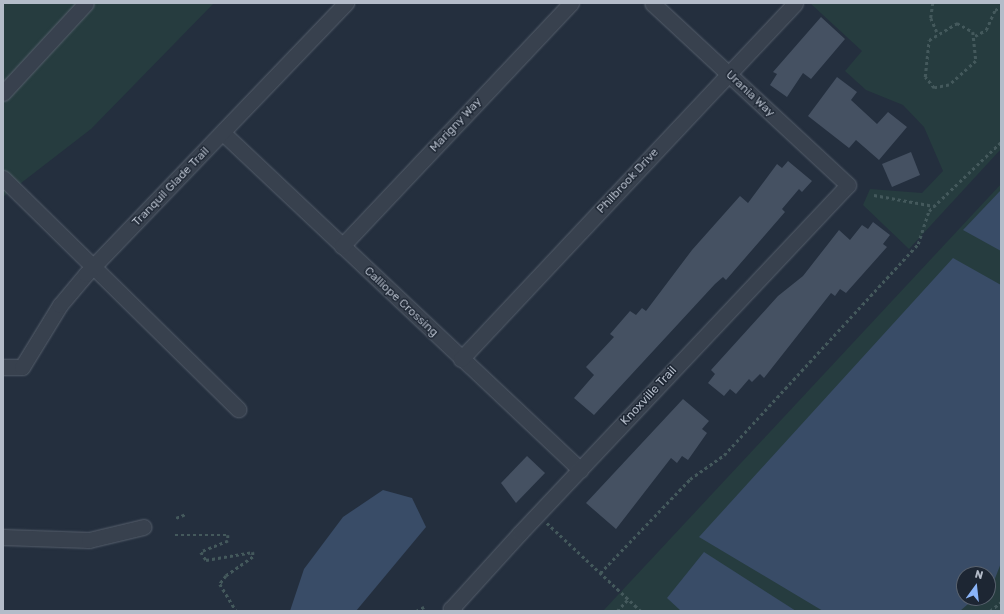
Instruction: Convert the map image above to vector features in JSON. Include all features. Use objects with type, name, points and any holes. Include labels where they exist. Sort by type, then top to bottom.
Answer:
[{"type":"street","points":[[3,93],[86,3]]},
{"type":"street","name":"Tranquil Glade Trail","points":[[3,367],[22,367],[60,305],[95,265],[346,3]]},
{"type":"street","name":"Marigny Way","points":[[342,246],[571,3]]},
{"type":"street","name":"Urania Way","points":[[652,3],[848,185]]},
{"type":"street","name":"Philbrook Drive","points":[[461,359],[795,3]]},
{"type":"street","name":"Calliope Crossing","points":[[223,133],[580,470]]},
{"type":"street","points":[[3,178],[95,265],[238,409]]},
{"type":"street","name":"Knoxville Trail","points":[[453,610],[580,470],[848,185]]},
{"type":"street","points":[[3,537],[89,540],[142,527]]},
{"type":"path","points":[[933,3],[931,18],[936,32]]},
{"type":"path","points":[[975,36],[986,30],[995,10],[1001,7]]},
{"type":"path","points":[[957,23],[968,27],[975,36],[974,65],[949,85],[938,88],[927,82],[924,71],[927,45],[936,32],[957,23]]},
{"type":"path","points":[[600,573],[690,479],[724,455],[918,244],[934,206],[1001,142]]},
{"type":"path","points":[[874,195],[934,206]]},
{"type":"path","points":[[176,518],[186,514]]},
{"type":"path","points":[[548,523],[641,611]]},
{"type":"path","points":[[175,535],[228,535],[228,541],[202,552],[201,557],[206,560],[253,552],[253,557],[226,576],[220,584],[236,611]]},
{"type":"path","points":[[617,611],[628,599]]},
{"type":"path","points":[[990,611],[1001,602]]},
{"type":"path","points":[[416,611],[424,607]]},
{"type":"green space","points":[[3,3],[214,3],[91,129],[3,197]]},
{"type":"green space","points":[[810,3],[1001,3],[1001,149],[909,249],[863,205],[870,189],[922,193],[943,171],[924,127],[903,105],[866,90],[845,71],[862,51]]},
{"type":"green space","points":[[1001,184],[1001,611],[603,611]]},
{"type":"water","points":[[1001,190],[1001,251],[963,230]]},
{"type":"water","points":[[953,258],[1001,285],[1001,563],[996,576],[996,566],[956,566],[956,606],[966,606],[960,611],[823,611],[699,537]]},
{"type":"water","points":[[383,490],[412,498],[426,527],[356,611],[290,611],[304,569],[343,517]]},
{"type":"water","points":[[704,552],[796,611],[681,611],[667,598]]},
{"type":"building","points":[[821,17],[845,39],[811,79],[803,73],[787,97],[770,85],[777,74],[773,72]]},
{"type":"building","points":[[837,77],[857,92],[851,100],[877,124],[888,112],[907,127],[879,160],[856,140],[849,148],[808,116]]},
{"type":"building","points":[[911,152],[920,175],[892,187],[882,164]]},
{"type":"building","points":[[788,161],[812,181],[802,192],[799,189],[782,209],[785,212],[726,280],[723,277],[715,284],[594,415],[574,398],[594,375],[586,367],[614,337],[610,334],[630,311],[636,315],[642,308],[646,311],[692,250],[740,196],[748,203],[777,164],[782,168]]},
{"type":"building","points":[[873,222],[890,235],[883,244],[887,247],[846,293],[840,289],[835,296],[831,293],[764,378],[760,374],[752,382],[749,379],[736,394],[730,389],[724,396],[708,383],[715,374],[711,370],[778,296],[803,276],[839,230],[850,240],[862,225],[868,229]]},
{"type":"building","points":[[683,399],[709,421],[702,429],[707,433],[688,460],[682,456],[677,463],[671,458],[616,529],[586,503]]},
{"type":"building","points":[[527,456],[545,473],[516,503],[501,483]]}]
